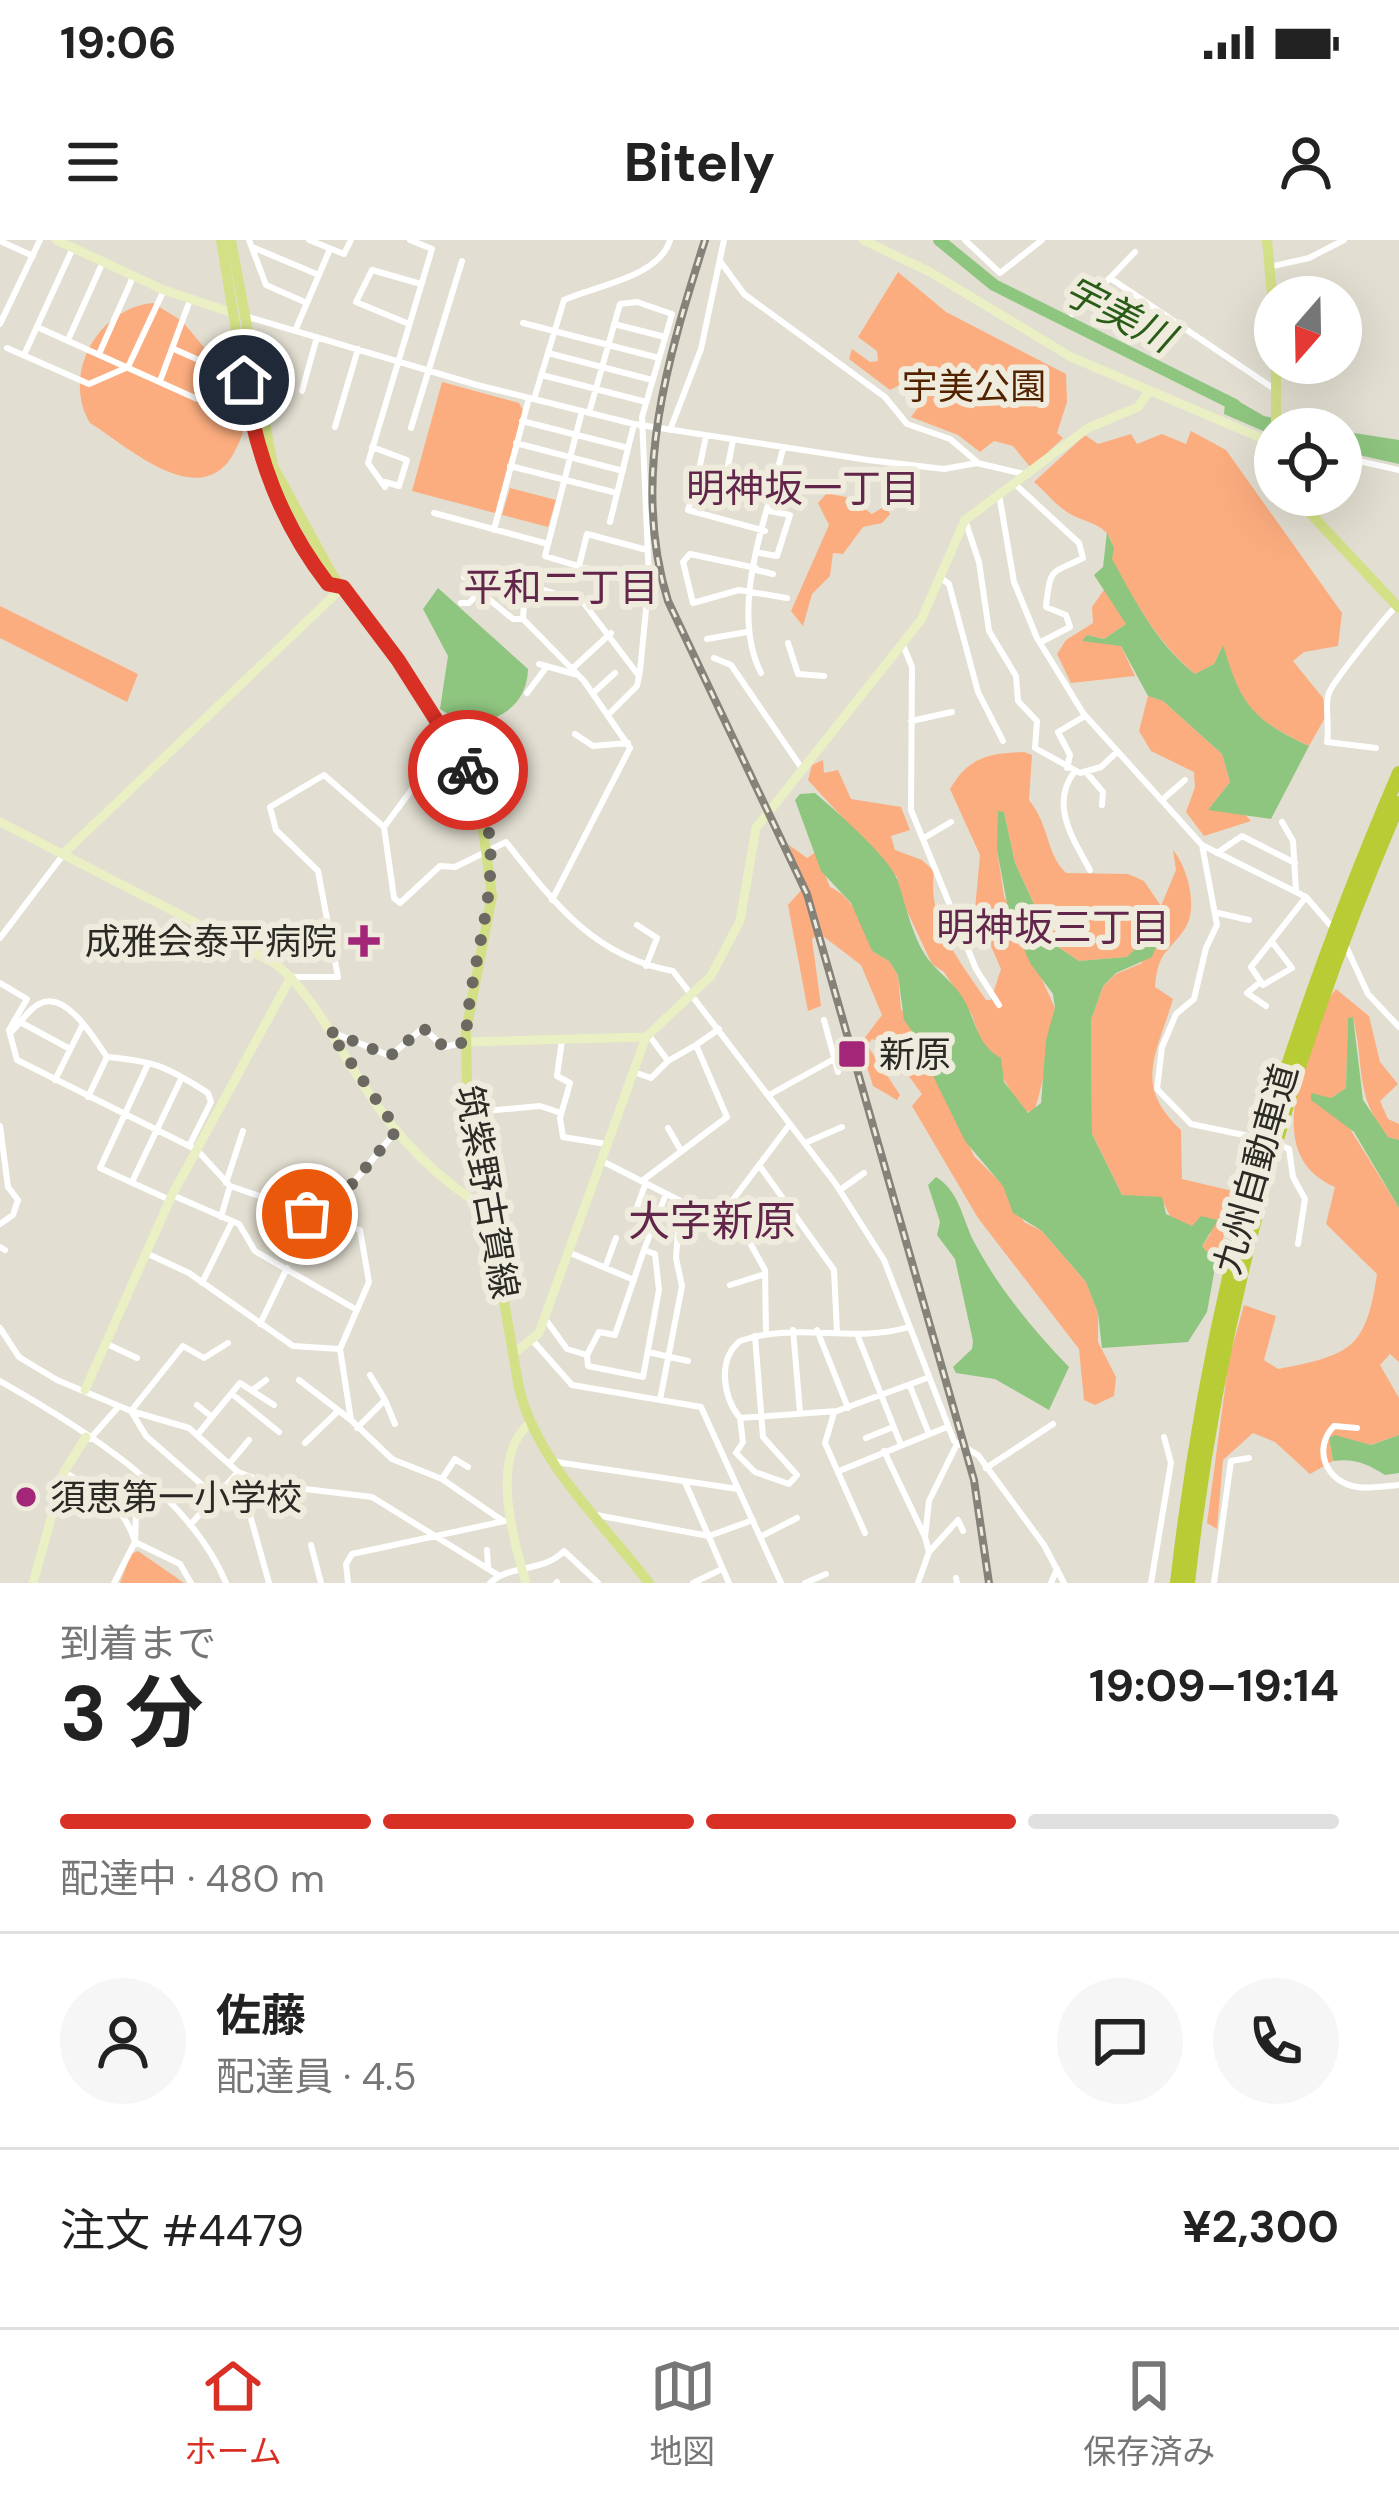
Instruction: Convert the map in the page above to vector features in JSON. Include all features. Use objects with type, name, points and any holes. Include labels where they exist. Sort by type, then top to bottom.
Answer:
[{"type":"highway","name":"九州自動車道","points":[[1177,1583],[1207,1366],[1254,1165],[1304,1007],[1399,772]]},
{"type":"highway","name":"九州自動車道","points":[[1188,1583],[1218,1369],[1260,1189],[1315,1011],[1399,803]]},
{"type":"main road","name":"筑紫野古賀線","points":[[221,240],[273,466],[343,587],[450,738],[477,785],[490,849],[492,896],[466,1042],[470,1112],[492,1212],[513,1354],[530,1423],[552,1461],[649,1583]]},
{"type":"main road","name":"筑紫野古賀線","points":[[231,240],[250,414],[261,462],[285,517],[328,584],[343,587]]},
{"type":"main road","points":[[1267,240],[1270,276]]},
{"type":"main road","points":[[1276,408],[1277,384]]},
{"type":"main road","points":[[1313,516],[1398,607]]},
{"type":"street","points":[[0,324],[40,240]]},
{"type":"street","points":[[56,240],[190,301],[531,399],[640,425],[783,448],[938,469],[977,463],[1031,476]]},
{"type":"street","points":[[309,240],[344,254],[351,240]]},
{"type":"street","points":[[372,447],[407,460],[399,486],[383,484],[368,463],[372,447],[432,249],[410,240]]},
{"type":"street","points":[[494,530],[522,421],[542,375],[564,300],[642,268],[664,254],[670,240]]},
{"type":"street","points":[[667,429],[701,349],[724,240]]},
{"type":"street","points":[[863,240],[930,272],[1071,357],[1254,434]]},
{"type":"street","points":[[965,240],[1000,273],[1042,240]]},
{"type":"street","points":[[1269,267],[1309,258],[1345,240]]},
{"type":"street","points":[[0,253],[2,242],[33,256]]},
{"type":"street","points":[[250,243],[319,275]]},
{"type":"street","points":[[250,243],[266,286],[307,303]]},
{"type":"street","points":[[295,331],[330,249]]},
{"type":"street","points":[[24,355],[72,250]]},
{"type":"street","points":[[1072,314],[1135,252]]},
{"type":"street","points":[[411,428],[462,261]]},
{"type":"street","points":[[719,261],[744,294],[885,397],[908,426],[950,440],[977,463]]},
{"type":"street","points":[[68,340],[102,264]]},
{"type":"street","points":[[409,324],[356,302],[372,270],[421,284]]},
{"type":"street","points":[[99,354],[133,277]]},
{"type":"street","points":[[1110,278],[1277,391]]},
{"type":"street","points":[[8,348],[89,384],[128,367],[164,290]]},
{"type":"street","points":[[160,381],[190,301]]},
{"type":"street","points":[[610,522],[628,448],[640,425],[672,314],[637,302],[620,304],[596,389],[576,435],[545,556],[649,587]]},
{"type":"street","points":[[523,323],[659,358]]},
{"type":"street","points":[[614,324],[665,337]]},
{"type":"street","points":[[37,327],[208,402],[250,414]]},
{"type":"street","points":[[302,391],[317,337]]},
{"type":"street","points":[[174,349],[219,369],[208,402]]},
{"type":"street","points":[[335,427],[358,349]]},
{"type":"street","points":[[548,353],[652,380]]},
{"type":"street","points":[[542,375],[646,402]]},
{"type":"street","points":[[513,1354],[534,1342],[647,1035],[716,968],[740,921],[756,828],[928,610],[965,520],[1031,476],[1088,428],[1138,406],[1149,392]]},
{"type":"street","points":[[522,421],[628,448]]},
{"type":"street","points":[[609,713],[632,693],[639,676],[649,587],[640,425]]},
{"type":"street","points":[[700,465],[706,436]]},
{"type":"street","points":[[733,440],[725,479],[714,488],[695,489],[688,510],[765,530]]},
{"type":"street","points":[[516,443],[623,471]]},
{"type":"street","points":[[761,673],[746,632],[783,448]]},
{"type":"street","points":[[1362,462],[1399,470]]},
{"type":"street","points":[[510,466],[617,494]]},
{"type":"street","points":[[725,479],[774,490]]},
{"type":"street","points":[[1016,485],[1078,543],[1083,558],[1061,564],[1050,576],[1046,607],[1066,615],[1070,628],[1040,643]]},
{"type":"street","points":[[999,494],[1014,582],[1040,643],[1085,716],[1202,845],[1306,897],[1350,950],[1368,994],[1399,1027]]},
{"type":"street","points":[[760,553],[777,556],[790,515],[769,511]]},
{"type":"street","points":[[434,513],[548,544]]},
{"type":"street","points":[[965,520],[979,562],[989,631],[1016,676],[1018,701],[1037,721],[1035,748],[1071,770],[1086,772],[1101,767],[1117,752]]},
{"type":"street","points":[[579,566],[587,534],[646,550]]},
{"type":"street","points":[[773,574],[690,554],[683,557],[693,603],[718,593],[752,590],[787,598]]},
{"type":"street","points":[[464,578],[492,579],[524,603]]},
{"type":"street","points":[[940,578],[949,584],[978,692],[1003,742]]},
{"type":"street","points":[[461,603],[492,579]]},
{"type":"street","points":[[0,938],[64,854],[343,587]]},
{"type":"street","points":[[524,603],[544,590],[584,602],[639,676]]},
{"type":"street","points":[[480,592],[513,619],[523,619],[575,672],[628,743],[624,767],[552,900]]},
{"type":"street","points":[[523,619],[524,603]]},
{"type":"street","points":[[1376,748],[1327,742],[1328,694],[1367,645],[1377,623],[1398,607]]},
{"type":"street","points":[[706,639],[746,632]]},
{"type":"street","points":[[575,672],[611,634]]},
{"type":"street","points":[[788,643],[798,674],[824,676]]},
{"type":"street","points":[[903,645],[912,667],[907,792],[967,945],[999,1005]]},
{"type":"street","points":[[714,658],[731,665],[803,770]]},
{"type":"street","points":[[527,693],[544,666],[575,672]]},
{"type":"street","points":[[593,693],[615,673]]},
{"type":"street","points":[[911,721],[952,712]]},
{"type":"street","points":[[1085,716],[1058,732],[1070,755],[1063,807],[1067,828],[1090,870]]},
{"type":"street","points":[[575,734],[593,746],[628,743]]},
{"type":"street","points":[[384,826],[450,738]]},
{"type":"street","points":[[1086,772],[1103,792],[1102,805]]},
{"type":"street","points":[[291,977],[338,977],[318,871],[276,830],[271,807],[324,775],[384,826],[394,898],[400,903],[440,866],[455,867],[506,842],[552,900],[600,944],[646,966],[673,971],[840,1190],[896,1281],[947,1427],[957,1444],[978,1456],[1064,1583]]},
{"type":"street","points":[[1162,800],[1185,780]]},
{"type":"street","points":[[0,822],[250,950],[291,977],[397,1130],[444,1181],[492,1212]]},
{"type":"street","points":[[924,838],[951,822]]},
{"type":"street","points":[[1282,822],[1293,841],[1296,891]]},
{"type":"street","points":[[1217,853],[1242,836],[1295,863]]},
{"type":"street","points":[[1202,845],[1218,914],[1194,999],[1176,1014],[1162,1047],[1157,1089],[1192,1124],[1289,1148],[1293,1178],[1306,1206],[1298,1244]]},
{"type":"street","points":[[1272,942],[1292,968],[1265,985],[1251,967],[1306,897]]},
{"type":"street","points":[[1218,914],[1249,920]]},
{"type":"street","points":[[637,925],[657,938],[646,966]]},
{"type":"street","points":[[967,945],[984,938]]},
{"type":"street","points":[[193,1148],[291,977]]},
{"type":"street","points":[[1259,982],[1247,992],[1266,1006]]},
{"type":"street","points":[[0,983],[27,999],[10,1033],[17,1060],[193,1148],[228,1185],[355,1226],[363,1236],[370,1277],[340,1349],[351,1420],[392,1459],[442,1479],[508,1521]]},
{"type":"street","points":[[10,1033],[38,1004],[52,1001],[83,1024],[107,1057],[148,1064]]},
{"type":"street","points":[[824,1020],[838,1072]]},
{"type":"street","points":[[22,1023],[70,1048]]},
{"type":"street","points":[[55,1080],[83,1024]]},
{"type":"street","points":[[329,1031],[390,1056],[423,1028],[444,1047],[466,1042],[647,1035]]},
{"type":"street","points":[[634,1072],[651,1078],[668,1061],[719,1029]]},
{"type":"street","points":[[647,1035],[668,1061]]},
{"type":"street","points":[[562,1040],[557,1076],[570,1083],[561,1113],[563,1137],[606,1144]]},
{"type":"street","points":[[636,1210],[644,1182],[680,1149],[727,1117],[696,1045]]},
{"type":"street","points":[[88,1097],[107,1057]]},
{"type":"street","points":[[769,1095],[834,1059]]},
{"type":"street","points":[[85,1390],[104,1342],[146,1253],[171,1197],[193,1148],[211,1098],[154,1060],[100,1168],[132,1183],[171,1197],[232,1221],[255,1251],[357,1310]]},
{"type":"street","points":[[132,1183],[182,1076]]},
{"type":"street","points":[[470,1112],[540,1106],[561,1113]]},
{"type":"street","points":[[600,1160],[704,1213],[729,1205],[790,1124]]},
{"type":"street","points":[[0,1126],[3,1183],[18,1208],[0,1224]]},
{"type":"street","points":[[805,1143],[842,1127]]},
{"type":"street","points":[[668,1128],[680,1149]]},
{"type":"street","points":[[332,1218],[358,1175],[397,1130]]},
{"type":"street","points":[[220,1216],[243,1131]]},
{"type":"street","points":[[759,1165],[834,1270],[837,1332]]},
{"type":"street","points":[[840,1190],[865,1173]]},
{"type":"street","points":[[644,1250],[655,1254],[659,1290],[644,1377],[588,1366],[587,1355],[599,1332],[615,1335],[644,1250],[666,1194]]},
{"type":"street","points":[[660,1400],[682,1286],[676,1258],[680,1202]]},
{"type":"street","points":[[729,1205],[765,1274],[766,1333]]},
{"type":"street","points":[[202,1283],[232,1221]]},
{"type":"street","points":[[713,1230],[741,1226]]},
{"type":"street","points":[[605,1268],[616,1238]]},
{"type":"street","points":[[568,1252],[634,1280]]},
{"type":"street","points":[[146,1253],[202,1283],[300,1349],[340,1349]]},
{"type":"street","points":[[259,1324],[287,1268]]},
{"type":"street","points":[[730,1286],[765,1274]]},
{"type":"street","points":[[546,1320],[567,1349],[587,1355]]},
{"type":"street","points":[[725,1460],[742,1442],[740,1418],[726,1397],[733,1345],[766,1333],[793,1330],[879,1336],[909,1327]]},
{"type":"street","points":[[0,1328],[19,1357],[119,1406],[198,1434],[238,1472],[272,1485],[372,1497],[498,1575],[524,1577],[554,1562],[564,1551],[598,1583]]},
{"type":"street","points":[[793,1330],[800,1412]]},
{"type":"street","points":[[817,1330],[848,1408]]},
{"type":"street","points":[[856,1334],[901,1445]]},
{"type":"street","points":[[736,1453],[754,1472],[788,1484],[797,1475],[763,1437],[755,1336]]},
{"type":"street","points":[[104,1342],[136,1358]]},
{"type":"street","points":[[534,1342],[560,1377],[572,1385],[701,1407],[781,1583]]},
{"type":"street","points":[[131,1411],[183,1346],[204,1358],[228,1343]]},
{"type":"street","points":[[648,1352],[688,1361]]},
{"type":"street","points":[[370,1375],[395,1424]]},
{"type":"street","points":[[740,1418],[837,1411],[928,1377]]},
{"type":"street","points":[[134,1379],[156,1400]]},
{"type":"street","points":[[254,1389],[266,1380]]},
{"type":"street","points":[[299,1380],[351,1420]]},
{"type":"street","points":[[0,1381],[33,1397],[148,1485],[212,1550],[226,1583]]},
{"type":"street","points":[[198,1434],[241,1383],[274,1405]]},
{"type":"street","points":[[910,1385],[929,1434]]},
{"type":"street","points":[[232,1394],[278,1432]]},
{"type":"street","points":[[357,1428],[385,1400]]},
{"type":"street","points":[[196,1405],[212,1417]]},
{"type":"street","points":[[33,1583],[64,1472],[119,1406]]},
{"type":"street","points":[[131,1411],[146,1436],[216,1497]]},
{"type":"street","points":[[837,1411],[825,1443],[865,1533]]},
{"type":"street","points":[[305,1443],[336,1413]]},
{"type":"street","points":[[524,1577],[508,1521],[511,1445],[530,1423]]},
{"type":"street","points":[[986,1468],[1053,1424]]},
{"type":"street","points":[[1357,1428],[1334,1426],[1325,1436],[1323,1461],[1330,1474],[1355,1487],[1399,1485]]},
{"type":"street","points":[[866,1438],[893,1427]]},
{"type":"street","points":[[837,1471],[947,1427]]},
{"type":"street","points":[[1151,1583],[1171,1463],[1164,1437]]},
{"type":"street","points":[[229,1464],[249,1440]]},
{"type":"street","points":[[925,1537],[934,1480],[957,1444]]},
{"type":"street","points":[[884,1451],[929,1552]]},
{"type":"street","points":[[1214,1583],[1231,1461],[1249,1458]]},
{"type":"street","points":[[442,1479],[455,1459],[468,1467]]},
{"type":"street","points":[[552,1461],[739,1490]]},
{"type":"street","points":[[64,1472],[129,1520],[135,1543]]},
{"type":"street","points":[[190,1525],[238,1472]]},
{"type":"street","points":[[238,1472],[269,1583]]},
{"type":"street","points":[[685,1481],[729,1583]]},
{"type":"street","points":[[114,1583],[135,1543],[136,1513],[148,1485]]},
{"type":"street","points":[[596,1514],[709,1536],[753,1520]]},
{"type":"street","points":[[760,1537],[797,1518]]},
{"type":"street","points":[[918,1583],[929,1552],[958,1520],[963,1531]]},
{"type":"street","points":[[348,1583],[346,1564],[352,1553],[508,1521]]},
{"type":"street","points":[[135,1543],[180,1564],[190,1583]]},
{"type":"street","points":[[311,1545],[321,1583]]},
{"type":"street","points":[[487,1550],[488,1566]]},
{"type":"street","points":[[692,1583],[722,1568]]},
{"type":"street","points":[[1051,1583],[1057,1569]]},
{"type":"street","points":[[805,1583],[826,1574]]},
{"type":"street","points":[[490,1583],[498,1575]]},
{"type":"green space","name":"宇美公園","points":[[898,272],[946,312],[1066,374],[1067,402],[1057,433],[1063,438],[1031,468],[1013,446],[994,441],[980,452],[958,435],[911,417],[921,404],[902,384],[890,390],[849,359],[852,349],[870,362],[878,361],[877,351],[858,337]]},
{"type":"green space","points":[[153,303],[182,321],[243,394],[246,415],[236,449],[222,469],[204,477],[185,477],[143,459],[90,423],[82,404],[83,365],[101,330],[133,308]]},
{"type":"green space","points":[[442,382],[519,403],[523,410],[495,513],[412,491]]},
{"type":"green space","points":[[1191,431],[1226,450],[1254,489],[1254,516],[1273,516],[1342,613],[1338,646],[1304,652],[1293,661],[1323,698],[1326,716],[1309,746],[1274,728],[1251,708],[1235,683],[1222,647],[1214,664],[1195,674],[1181,661],[1129,591],[1111,559],[1107,534],[1067,512],[1034,482],[1085,435],[1098,444],[1131,434],[1137,444],[1162,434],[1186,444]]},
{"type":"green space","points":[[510,488],[556,500],[548,527],[502,515]]},
{"type":"green space","points":[[827,493],[850,498],[872,514],[885,506],[890,514],[882,523],[863,527],[843,554],[833,553],[830,576],[812,594],[803,626],[791,611],[829,525],[818,503]]},
{"type":"green space","points":[[1106,587],[1126,624],[1104,639],[1087,635],[1121,646],[1135,676],[1071,683],[1057,654],[1066,640],[1093,623],[1092,607]]},
{"type":"green space","points":[[0,606],[138,674],[127,702],[0,638]]},
{"type":"green space","points":[[1148,696],[1163,701],[1222,754],[1230,782],[1209,809],[1242,811],[1251,821],[1204,836],[1186,812],[1195,787],[1194,772],[1151,751],[1139,731]]},
{"type":"green space","points":[[1024,752],[1032,755],[1029,800],[1066,873],[1128,874],[1144,881],[1161,906],[1176,870],[1173,850],[1183,867],[1191,911],[1184,930],[1158,967],[1155,987],[1173,999],[1155,1054],[1153,1084],[1166,1114],[1181,1130],[1182,1179],[1237,1192],[1216,1262],[1202,1246],[1211,1233],[1172,1220],[1164,1204],[1122,1195],[1092,1134],[1091,1020],[1103,986],[1116,974],[1142,963],[1140,946],[1127,957],[1079,961],[1052,943],[1015,863],[1004,812],[997,850],[1004,896],[1055,1008],[1036,1106],[1033,1112],[1023,1111],[981,1042],[972,1015],[944,972],[932,964],[899,894],[897,877],[808,780],[812,765],[823,760],[824,773],[838,770],[851,799],[901,807],[910,830],[891,836],[895,850],[922,860],[934,871],[935,906],[947,939],[986,1000],[991,1000],[1001,969],[975,909],[980,855],[950,789],[981,759]]},
{"type":"green space","points":[[789,845],[807,858],[816,852],[830,887],[857,914],[872,951],[889,961],[898,975],[901,1009],[930,1055],[974,1156],[1004,1186],[1024,1222],[1042,1231],[1086,1282],[1098,1313],[1098,1342],[1116,1377],[1114,1396],[1095,1405],[1084,1400],[1079,1349],[978,1218],[912,1106],[922,1094],[885,1044],[872,1039],[867,1045],[900,1095],[897,1100],[873,1086],[860,1044],[882,1015],[861,965],[819,933],[812,939],[821,1006],[808,1011],[788,905],[804,887]]},
{"type":"green space","points":[[1336,989],[1369,1016],[1380,1062],[1398,1084],[1380,1101],[1388,1119],[1399,1124],[1399,1140],[1388,1137],[1370,1108],[1353,1018],[1348,1019],[1346,1088],[1331,1098],[1399,1208],[1399,1362],[1390,1354],[1380,1365],[1399,1398],[1399,1435],[1370,1445],[1336,1436],[1329,1439],[1333,1461],[1310,1474],[1275,1442],[1253,1433],[1223,1460],[1217,1529],[1207,1523],[1229,1359],[1244,1305],[1276,1316],[1264,1360],[1278,1369],[1339,1353],[1360,1333],[1373,1299],[1377,1274],[1326,1224],[1335,1187],[1312,1172],[1299,1153],[1294,1131],[1300,1080],[1323,1006]]},
{"type":"green space","points":[[138,1551],[184,1583],[120,1583],[131,1554]]},
{"type":"shaded area","points":[[1226,394],[1254,410],[1254,427],[1224,414]]},
{"type":"shaded area","points":[[1362,434],[1399,440],[1399,464],[1362,456]]},
{"type":"shaded area","points":[[1107,532],[1114,548],[1112,559],[1169,649],[1195,674],[1214,664],[1223,645],[1251,708],[1309,746],[1271,819],[1208,810],[1230,782],[1222,754],[1163,701],[1148,696],[1121,646],[1082,641],[1087,635],[1104,639],[1126,624],[1094,575],[1103,567]]},
{"type":"shaded area","points":[[438,588],[528,669],[519,699],[497,717],[468,720],[440,709],[448,656],[423,609]]},
{"type":"shaded area","points":[[815,793],[892,870],[920,945],[963,998],[982,1039],[1001,1058],[1004,1082],[1028,1113],[1041,1103],[1046,1040],[1055,1008],[1053,994],[1030,963],[1009,914],[997,850],[998,811],[1004,812],[1015,863],[1052,943],[1079,961],[1127,957],[1145,939],[1158,942],[1152,957],[1116,973],[1103,986],[1091,1020],[1092,1134],[1122,1195],[1162,1197],[1166,1214],[1192,1226],[1201,1216],[1218,1220],[1202,1246],[1216,1262],[1207,1312],[1188,1342],[1102,1348],[1098,1313],[1086,1282],[1042,1231],[1013,1213],[1003,1186],[965,1141],[934,1078],[929,1055],[904,1020],[898,975],[889,961],[872,951],[851,903],[821,871],[795,800],[800,794]]},
{"type":"shaded area","points":[[1353,1017],[1363,1100],[1388,1137],[1399,1140],[1399,1208],[1354,1132],[1311,1100],[1311,1093],[1331,1098],[1346,1088],[1348,1018]]},
{"type":"shaded area","points":[[936,1177],[955,1197],[973,1240],[1004,1291],[1069,1367],[1049,1410],[995,1379],[956,1373],[953,1367],[972,1349],[973,1341],[955,1259],[937,1235],[940,1222],[928,1185]]},
{"type":"shaded area","points":[[1335,1435],[1371,1445],[1399,1435],[1399,1473],[1385,1475],[1361,1463],[1333,1461],[1329,1438]]},
{"type":"waterway","name":"宇美川","points":[[939,240],[994,285],[1235,405]]},
{"type":"railway","points":[[705,240],[658,419],[653,464],[657,555],[668,601],[807,894],[974,1480],[989,1583]]},
{"type":"way so far","points":[[307,1214],[332,1218],[348,1189],[397,1130],[329,1031],[390,1056],[417,1029],[429,1031],[444,1047],[466,1042],[492,896],[485,818],[468,770]]},
{"type":"place","name":"成雅会泰平病院","points":[[364,941]]},
{"type":"place","name":"新原","points":[[852,1054]]},
{"type":"place","name":"須恵第一小学校","points":[[26,1497]]},
{"type":"district","name":"明神坂一丁目","points":[[803,488]]},
{"type":"district","name":"平和二丁目","points":[[561,587]]},
{"type":"district","name":"明神坂三丁目","points":[[1053,927]]},
{"type":"district","name":"大字新原","points":[[712,1221]]},
{"type":"route","points":[[244,380],[254,439],[285,517],[328,584],[343,587],[398,660],[468,770]]}]
